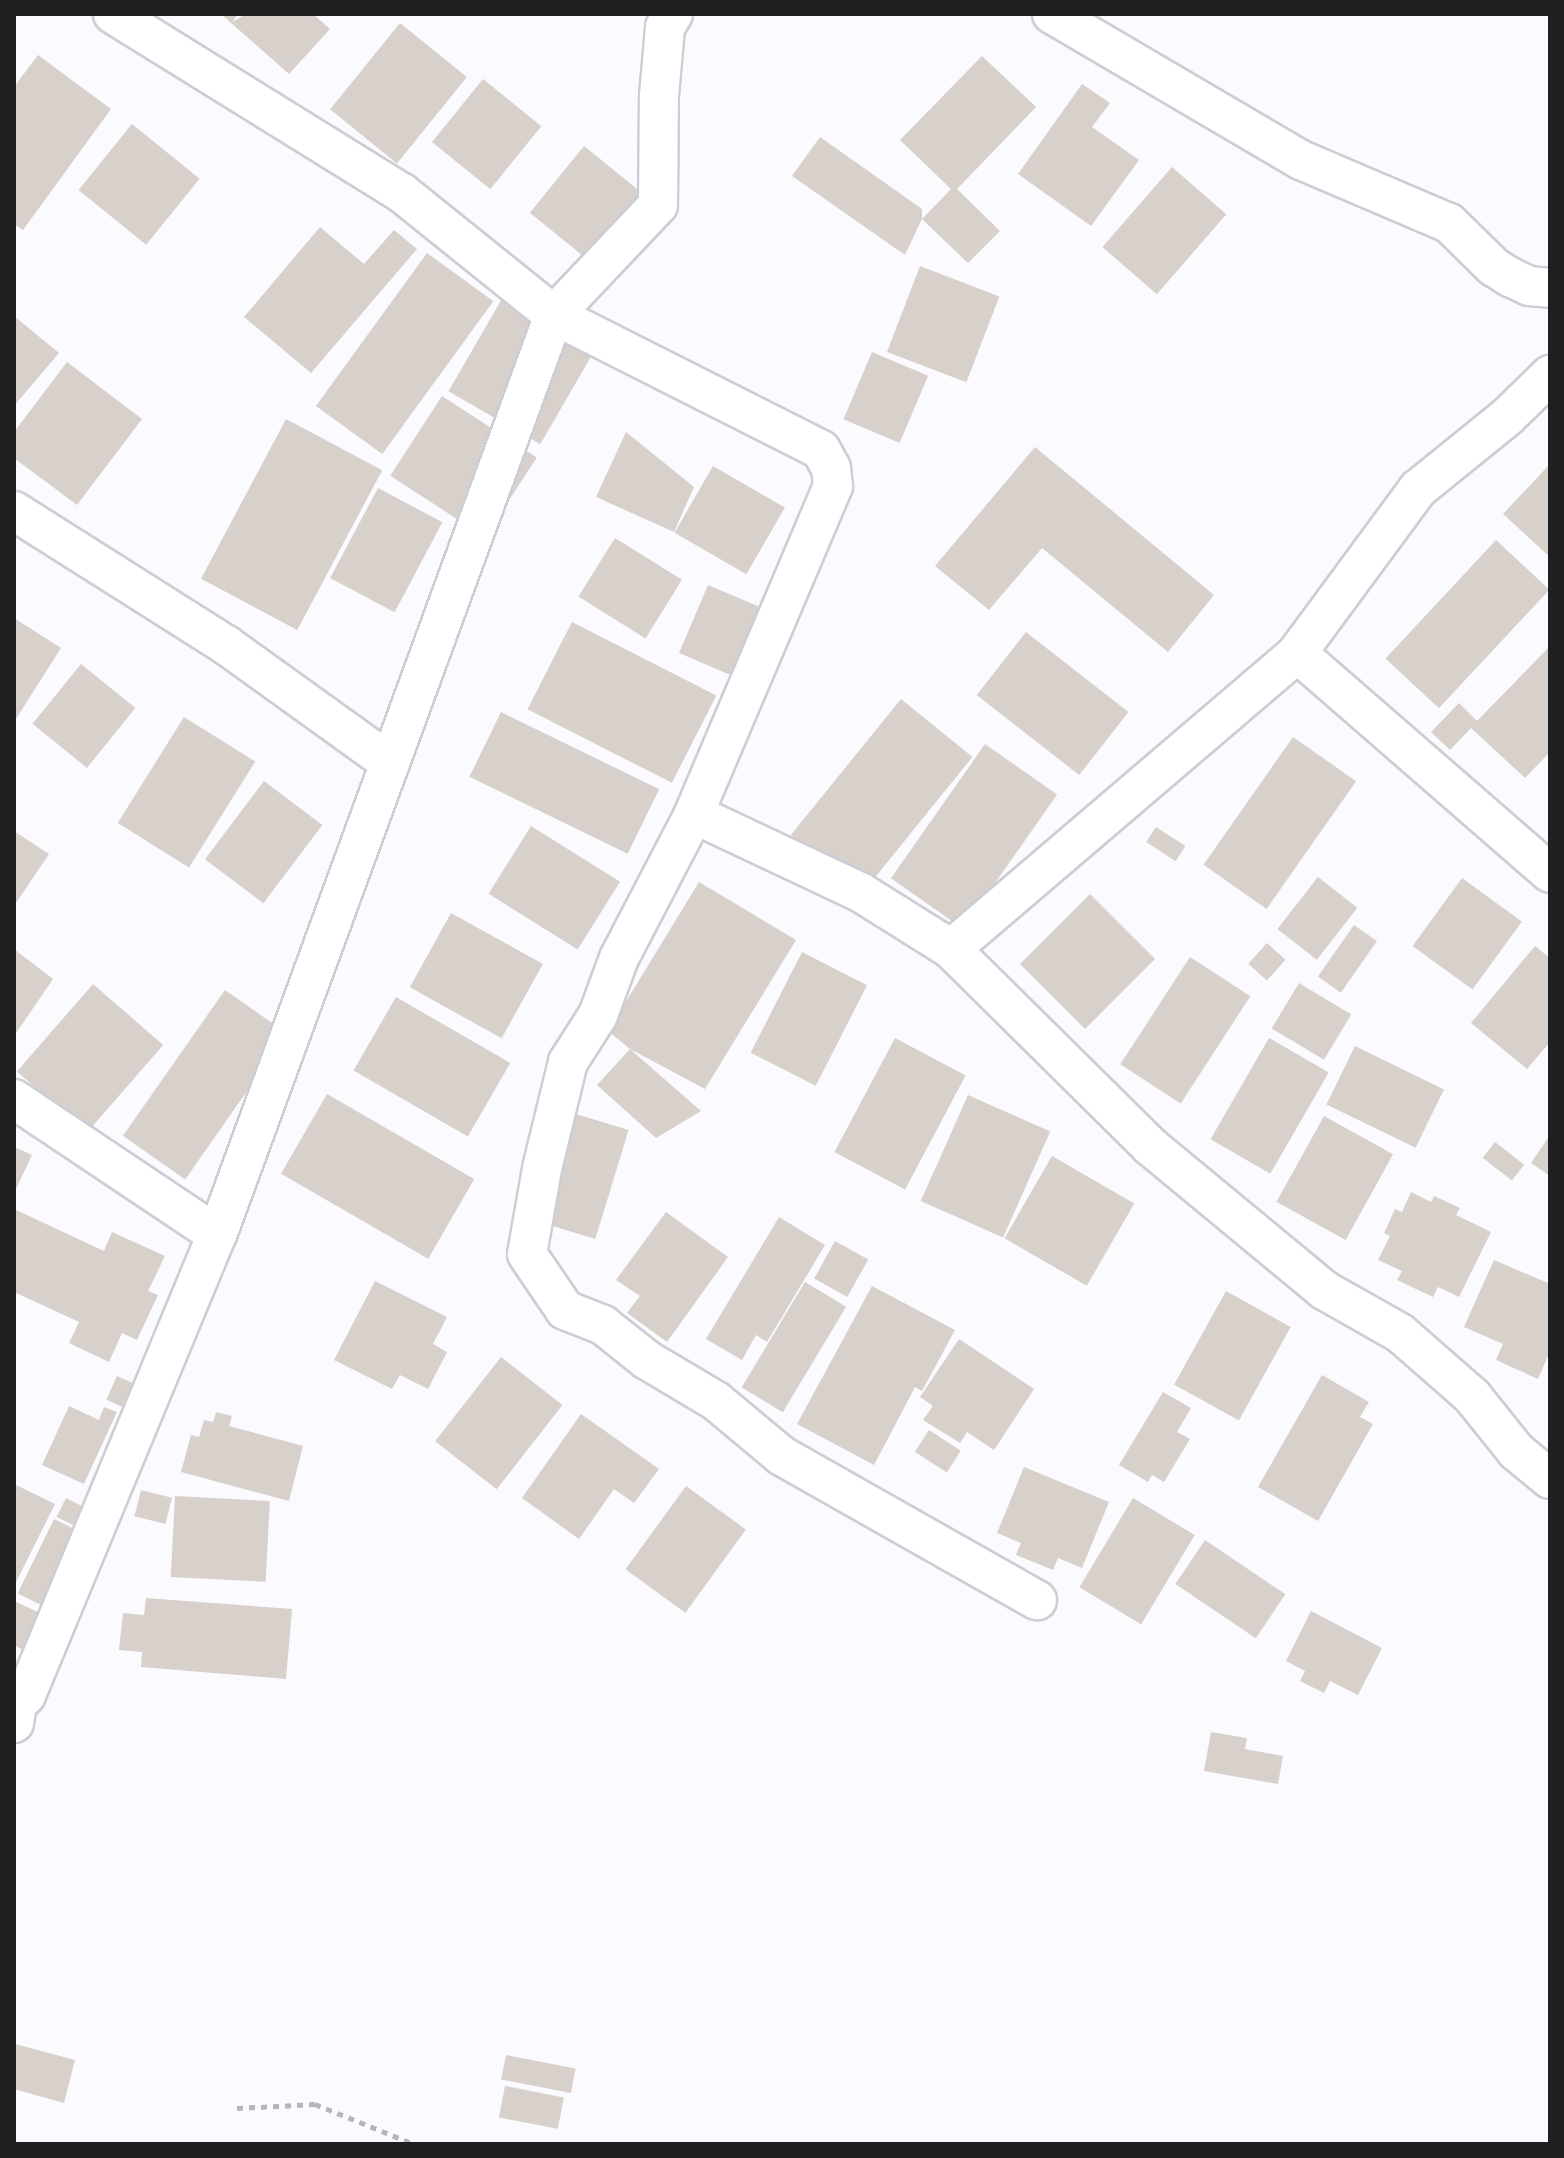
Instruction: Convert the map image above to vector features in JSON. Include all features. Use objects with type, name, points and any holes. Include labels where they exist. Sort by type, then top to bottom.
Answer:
[{"type":"street","points":[[113,14],[402,193],[554,315],[821,450],[831,468],[833,486],[694,814],[619,958],[598,1015],[568,1062],[542,1169],[527,1254],[565,1310],[603,1325],[647,1360],[716,1401],[782,1456],[1037,1600]]},
{"type":"street","points":[[14,1723],[17,1704],[26,1695],[24,1665],[217,1235],[554,315],[658,205],[659,96],[665,27],[673,14]]},
{"type":"street","points":[[1052,14],[1301,160],[1449,223],[1494,267],[1510,277],[1529,286],[1550,288]]},
{"type":"street","points":[[951,949],[1297,653],[1418,489],[1508,416],[1550,375]]},
{"type":"street","points":[[14,511],[226,645],[390,763]]},
{"type":"street","points":[[1297,653],[1550,873]]},
{"type":"street","points":[[694,814],[860,892],[951,949],[1150,1146],[1324,1290],[1400,1333],[1472,1396],[1516,1451],[1550,1479]]},
{"type":"street","points":[[14,1099],[217,1235]]},
{"type":"path","points":[[237,2108],[315,2104],[414,2144]]},
{"type":"building","points":[[221,14],[238,14],[232,22],[246,14],[313,14],[330,29],[289,74]]},
{"type":"building","points":[[400,23],[467,77],[397,163],[330,109]]},
{"type":"building","points":[[38,55],[111,109],[23,230],[14,224],[14,87]]},
{"type":"building","points":[[982,56],[1036,107],[957,189],[1000,231],[968,263],[922,219],[951,189],[900,140]]},
{"type":"building","points":[[483,79],[541,126],[490,189],[432,142]]},
{"type":"building","points":[[1082,84],[1110,103],[1092,127],[1139,160],[1091,226],[1018,174]]},
{"type":"building","points":[[132,124],[200,179],[146,245],[79,190]]},
{"type":"building","points":[[820,137],[922,209],[922,219],[905,255],[792,176]]},
{"type":"building","points":[[584,146],[658,206],[604,273],[530,213]]},
{"type":"building","points":[[1172,167],[1226,214],[1157,294],[1102,247]]},
{"type":"building","points":[[320,227],[364,264],[394,230],[417,249],[311,373],[244,317]]},
{"type":"building","points":[[427,253],[493,301],[382,454],[316,406]]},
{"type":"building","points":[[920,266],[999,296],[966,382],[887,352]]},
{"type":"building","points":[[507,290],[599,343],[540,444],[448,391]]},
{"type":"building","points":[[14,316],[59,353],[14,406]]},
{"type":"building","points":[[872,352],[928,376],[900,443],[843,419]]},
{"type":"building","points":[[67,362],[142,419],[77,505],[14,458],[14,432]]},
{"type":"building","points":[[442,396],[537,458],[485,537],[390,476]]},
{"type":"building","points":[[286,419],[382,470],[297,630],[201,579]]},
{"type":"building","points":[[626,432],[694,487],[674,532],[596,497]]},
{"type":"building","points":[[1035,447],[1214,595],[1168,652],[1042,548],[989,610],[935,566]]},
{"type":"building","points":[[1550,464],[1550,557],[1503,514]]},
{"type":"building","points":[[713,466],[785,508],[746,574],[674,533]]},
{"type":"building","points":[[378,488],[442,522],[395,612],[330,578]]},
{"type":"building","points":[[615,538],[682,580],[645,638],[578,597]]},
{"type":"building","points":[[1496,540],[1549,590],[1439,708],[1386,658]]},
{"type":"building","points":[[708,585],[762,608],[733,676],[679,653]]},
{"type":"building","points":[[14,618],[61,648],[14,722]]},
{"type":"building","points":[[572,622],[716,696],[672,783],[528,709]]},
{"type":"building","points":[[1026,632],[1128,712],[1079,775],[977,695]]},
{"type":"building","points":[[1550,646],[1550,752],[1525,778],[1471,728],[1450,750],[1431,732],[1459,703],[1477,721]]},
{"type":"building","points":[[81,664],[135,708],[87,768],[33,724]]},
{"type":"building","points":[[901,699],[972,757],[862,893],[791,835]]},
{"type":"building","points":[[501,712],[659,789],[628,854],[469,777]]},
{"type":"building","points":[[184,717],[255,762],[189,868],[118,823]]},
{"type":"building","points":[[1293,737],[1356,781],[1267,909],[1204,865]]},
{"type":"building","points":[[985,744],[1057,794],[963,929],[891,878]]},
{"type":"building","points":[[264,781],[322,825],[263,903],[205,859]]},
{"type":"building","points":[[531,826],[620,882],[578,949],[489,894]]},
{"type":"building","points":[[1156,827],[1185,846],[1176,861],[1146,842]]},
{"type":"building","points":[[14,831],[49,854],[14,906]]},
{"type":"building","points":[[1318,877],[1357,908],[1317,960],[1277,929]]},
{"type":"building","points":[[1462,878],[1522,921],[1472,989],[1413,946]]},
{"type":"building","points":[[699,882],[796,940],[705,1089],[630,1049],[608,1031]]},
{"type":"building","points":[[1090,894],[1155,959],[1085,1029],[1020,964]]},
{"type":"building","points":[[451,913],[543,964],[502,1038],[410,987]]},
{"type":"building","points":[[1354,925],[1377,941],[1341,993],[1318,977]]},
{"type":"building","points":[[1267,943],[1286,960],[1267,981],[1248,964]]},
{"type":"building","points":[[1535,946],[1550,958],[1550,1042],[1527,1069],[1471,1023]]},
{"type":"building","points":[[14,949],[53,979],[14,1036]]},
{"type":"building","points":[[802,952],[867,985],[816,1086],[751,1053]]},
{"type":"building","points":[[1190,957],[1250,996],[1181,1104],[1120,1064]]},
{"type":"building","points":[[1299,983],[1351,1014],[1324,1060],[1272,1028]]},
{"type":"building","points":[[93,984],[163,1045],[87,1133],[17,1072]]},
{"type":"building","points":[[225,990],[287,1034],[185,1179],[123,1136]]},
{"type":"building","points":[[396,997],[510,1063],[468,1137],[354,1071]]},
{"type":"building","points":[[895,1038],[966,1076],[905,1189],[834,1152]]},
{"type":"building","points":[[1269,1038],[1329,1072],[1270,1174],[1210,1139]]},
{"type":"building","points":[[1355,1046],[1444,1089],[1415,1148],[1327,1104]]},
{"type":"building","points":[[630,1049],[701,1111],[656,1138],[597,1085]]},
{"type":"building","points":[[327,1094],[474,1179],[428,1259],[281,1174]]},
{"type":"building","points":[[968,1095],[1050,1132],[1003,1238],[921,1201]]},
{"type":"building","points":[[576,1114],[629,1130],[595,1239],[543,1223]]},
{"type":"building","points":[[1324,1116],[1393,1154],[1346,1240],[1276,1202]]},
{"type":"building","points":[[1550,1135],[1550,1176],[1531,1163]]},
{"type":"building","points":[[1495,1142],[1524,1165],[1512,1181],[1483,1158]]},
{"type":"building","points":[[14,1147],[32,1155],[14,1193]]},
{"type":"building","points":[[1052,1156],[1134,1204],[1087,1286],[1004,1238]]},
{"type":"building","points":[[1411,1192],[1431,1202],[1434,1196],[1460,1208],[1456,1215],[1491,1232],[1459,1297],[1438,1287],[1433,1297],[1397,1280],[1402,1271],[1378,1260],[1390,1236],[1384,1233],[1395,1209],[1402,1212]]},
{"type":"building","points":[[14,1209],[104,1251],[112,1232],[165,1256],[148,1291],[158,1295],[137,1340],[122,1333],[109,1362],[69,1343],[79,1322],[14,1292]]},
{"type":"building","points":[[666,1212],[728,1257],[667,1342],[627,1313],[640,1296],[616,1280]]},
{"type":"building","points":[[779,1217],[825,1245],[767,1342],[756,1335],[742,1360],[706,1339]]},
{"type":"building","points":[[835,1241],[868,1259],[847,1297],[814,1279]]},
{"type":"building","points":[[1494,1260],[1550,1284],[1550,1351],[1538,1379],[1496,1360],[1503,1344],[1464,1327]]},
{"type":"building","points":[[375,1281],[447,1317],[433,1344],[447,1352],[428,1389],[400,1375],[392,1389],[334,1360]]},
{"type":"building","points":[[805,1282],[846,1307],[783,1412],[742,1387]]},
{"type":"building","points":[[872,1286],[955,1330],[922,1391],[915,1387],[874,1465],[797,1424]]},
{"type":"building","points":[[1226,1291],[1291,1327],[1239,1420],[1174,1385]]},
{"type":"building","points":[[959,1339],[1034,1389],[994,1450],[967,1432],[960,1443],[923,1420],[933,1406],[920,1397]]},
{"type":"building","points":[[501,1357],[562,1405],[497,1489],[435,1441]]},
{"type":"building","points":[[1322,1375],[1369,1402],[1360,1417],[1373,1424],[1318,1521],[1258,1487]]},
{"type":"building","points":[[117,1376],[133,1383],[122,1407],[106,1400]]},
{"type":"building","points":[[1163,1392],[1191,1408],[1177,1432],[1190,1439],[1164,1482],[1152,1475],[1148,1482],[1119,1465]]},
{"type":"building","points":[[69,1406],[99,1420],[104,1407],[117,1412],[84,1484],[42,1465]]},
{"type":"building","points":[[216,1412],[232,1416],[229,1426],[303,1446],[289,1501],[181,1472],[191,1435],[199,1437],[204,1420],[213,1422]]},
{"type":"building","points":[[581,1414],[659,1469],[634,1503],[614,1489],[579,1539],[522,1498]]},
{"type":"building","points":[[929,1430],[961,1451],[947,1473],[915,1452]]},
{"type":"building","points":[[1024,1467],[1109,1502],[1082,1568],[1058,1558],[1053,1570],[1016,1555],[1021,1543],[997,1533]]},
{"type":"building","points":[[14,1484],[55,1504],[14,1586]]},
{"type":"building","points":[[686,1486],[746,1529],[685,1613],[625,1569]]},
{"type":"building","points":[[141,1490],[172,1498],[166,1524],[134,1516]]},
{"type":"building","points":[[175,1496],[270,1501],[266,1582],[171,1577]]},
{"type":"building","points":[[66,1498],[86,1508],[76,1527],[56,1517]]},
{"type":"building","points":[[1133,1498],[1195,1535],[1141,1624],[1079,1587]]},
{"type":"building","points":[[54,1519],[79,1531],[43,1606],[18,1594]]},
{"type":"building","points":[[1205,1540],[1285,1594],[1256,1638],[1175,1584]]},
{"type":"building","points":[[146,1598],[292,1609],[286,1679],[141,1667],[142,1652],[119,1650],[123,1613],[144,1615]]},
{"type":"building","points":[[14,1601],[40,1613],[23,1650],[14,1645]]},
{"type":"building","points":[[1311,1611],[1382,1648],[1358,1695],[1330,1681],[1324,1693],[1300,1681],[1305,1671],[1286,1661]]},
{"type":"building","points":[[1211,1732],[1247,1738],[1245,1749],[1283,1756],[1278,1784],[1204,1771]]},
{"type":"building","points":[[15,2044],[75,2060],[64,2103],[14,2089]]},
{"type":"building","points":[[506,2055],[576,2069],[571,2093],[501,2080]]},
{"type":"building","points":[[505,2086],[564,2097],[558,2129],[499,2117]]}]
